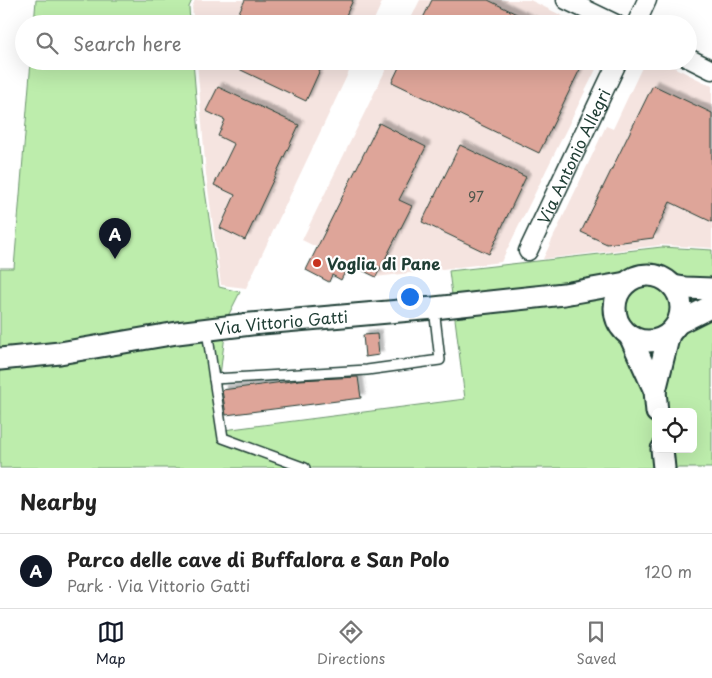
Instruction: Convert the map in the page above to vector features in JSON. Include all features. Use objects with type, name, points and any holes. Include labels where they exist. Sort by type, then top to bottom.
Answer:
[{"type":"street","points":[[566,0],[597,15]]},
{"type":"street","points":[[640,15],[646,0]]},
{"type":"street","points":[[697,62],[712,70]]},
{"type":"street","name":"Via Antonio Allegri","points":[[528,251],[614,70]]},
{"type":"street","name":"Via Vittorio Gatti","points":[[0,359],[60,353],[208,329],[564,294],[626,283],[633,278],[650,275],[659,276],[673,286],[712,289]]},
{"type":"street","points":[[616,317],[615,302],[621,288],[626,283]]},
{"type":"street","points":[[656,402],[674,328],[682,307],[673,286]]},
{"type":"street","name":"Via Vittorio Gatti","points":[[564,294],[586,299],[616,317],[619,326],[630,336],[656,402]]},
{"type":"street","points":[[630,336],[646,342],[662,339],[674,328],[712,306]]},
{"type":"street","points":[[662,453],[664,468]]},
{"type":"lane","points":[[214,379],[367,370],[440,360],[434,308]]},
{"type":"lane","points":[[208,329],[223,438],[305,468]]},
{"type":"shaded area","points":[[195,0],[383,0],[376,15],[193,15],[192,7]]},
{"type":"shaded area","points":[[420,0],[530,0],[561,15],[412,15]]},
{"type":"shaded area","points":[[198,70],[350,70],[246,288],[221,285],[206,174]]},
{"type":"shaded area","points":[[386,70],[596,70],[501,262],[376,277],[302,240]]},
{"type":"shaded area","points":[[641,70],[679,70],[712,86],[712,248],[662,245],[543,259],[606,126],[613,129]]},
{"type":"green space","points":[[36,0],[192,0],[189,7],[189,15],[35,15]]},
{"type":"green space","points":[[30,70],[194,70],[202,170],[219,287],[240,292],[227,318],[219,384],[224,430],[465,399],[449,271],[662,247],[712,250],[712,468],[0,468],[0,268],[14,268]]},
{"type":"building","points":[[245,0],[353,0],[346,15],[238,15]]},
{"type":"building","points":[[432,0],[488,0],[519,15],[424,15]]},
{"type":"building","points":[[241,70],[320,70],[306,101]]},
{"type":"building","points":[[398,70],[580,70],[539,153],[392,82]]},
{"type":"building","points":[[653,85],[712,113],[712,222],[670,202],[653,238],[607,244],[581,232]]},
{"type":"building","points":[[218,87],[299,125],[245,240],[220,228],[235,195],[214,185],[234,144],[218,136],[225,120],[206,111]]},
{"type":"building","points":[[379,123],[426,147],[399,200],[412,206],[376,277],[349,264],[341,280],[332,275],[329,282],[306,270]]},
{"type":"building","points":[[460,145],[526,177],[489,254],[422,222]]},
{"type":"building","points":[[377,334],[379,355],[365,357],[363,335]]},
{"type":"building","points":[[358,377],[361,398],[226,415],[222,390],[299,380]]},
{"type":"place","name":"Parco delle cave di Buffalora e San Polo","points":[[115,259]]},
{"type":"place","name":"Voglia di Pane","points":[[317,263]]}]
